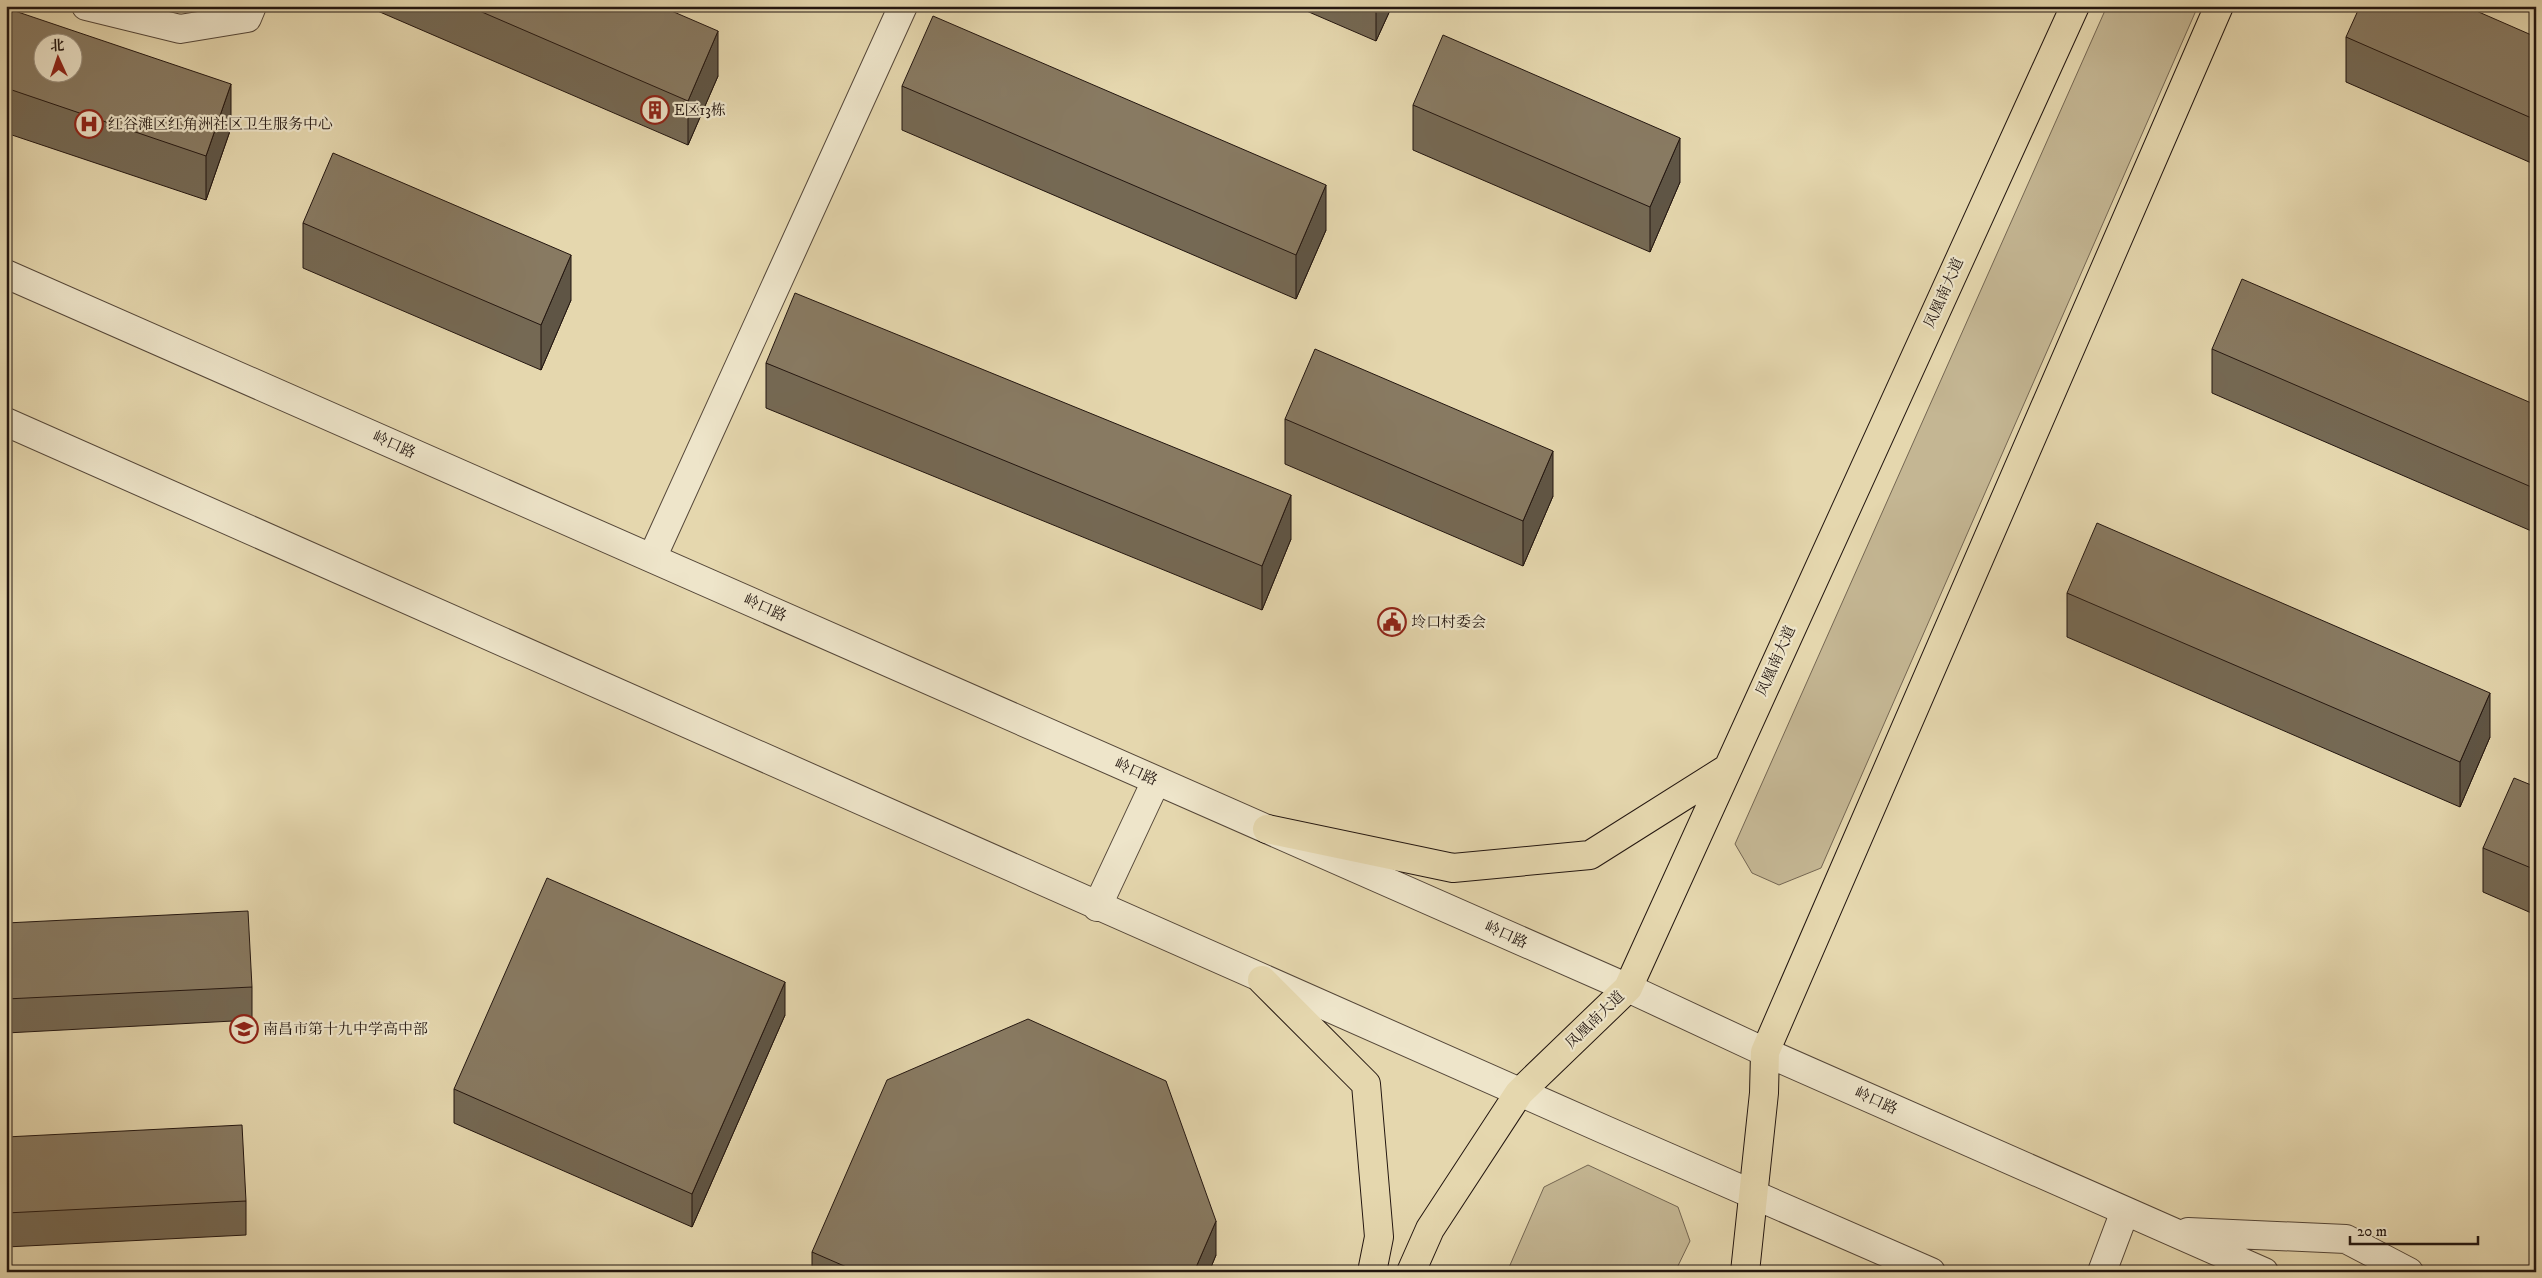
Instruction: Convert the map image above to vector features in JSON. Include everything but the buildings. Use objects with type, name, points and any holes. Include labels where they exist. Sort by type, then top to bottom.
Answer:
[{"type":"main road","name":"凤凰南大道","points":[[1411,1272],[1430,1229],[1519,1093],[1628,988],[2074,6]]},
{"type":"main road","points":[[1745,1272],[1764,1093],[1765,1052],[2219,6]]},
{"type":"main road","points":[[1267,830],[1453,868],[1590,855],[1728,768]]},
{"type":"main road","points":[[1262,980],[1366,1084],[1379,1237],[1372,1272]]},
{"type":"street","points":[[86,6],[180,29],[247,18],[252,6]]},
{"type":"street","points":[[652,558],[903,6]]},
{"type":"street","name":"岭口路","points":[[6,274],[1628,988],[1765,1052],[2264,1272]]},
{"type":"street","points":[[6,422],[1262,980],[1931,1272]]},
{"type":"street","points":[[1097,907],[1156,781]]},
{"type":"street","points":[[2102,1272],[2125,1211]]},
{"type":"street","points":[[2172,1232],[2346,1240],[2409,1272]]},
{"type":"shaded area","points":[[2107,6],[2198,6],[1821,868],[1779,885],[1752,873],[1735,844]]},
{"type":"shaded area","points":[[1588,1165],[1678,1207],[1690,1241],[1675,1272],[1507,1272],[1544,1187]]},
{"type":"place","name":"E区13栋","points":[[655,110]]},
{"type":"place","name":"红谷滩区红角洲社区卫生服务中心","points":[[89,124]]},
{"type":"place","name":"坽口村委会","points":[[1392,622]]},
{"type":"place","name":"南昌市第十九中学高中部","points":[[244,1029]]}]
